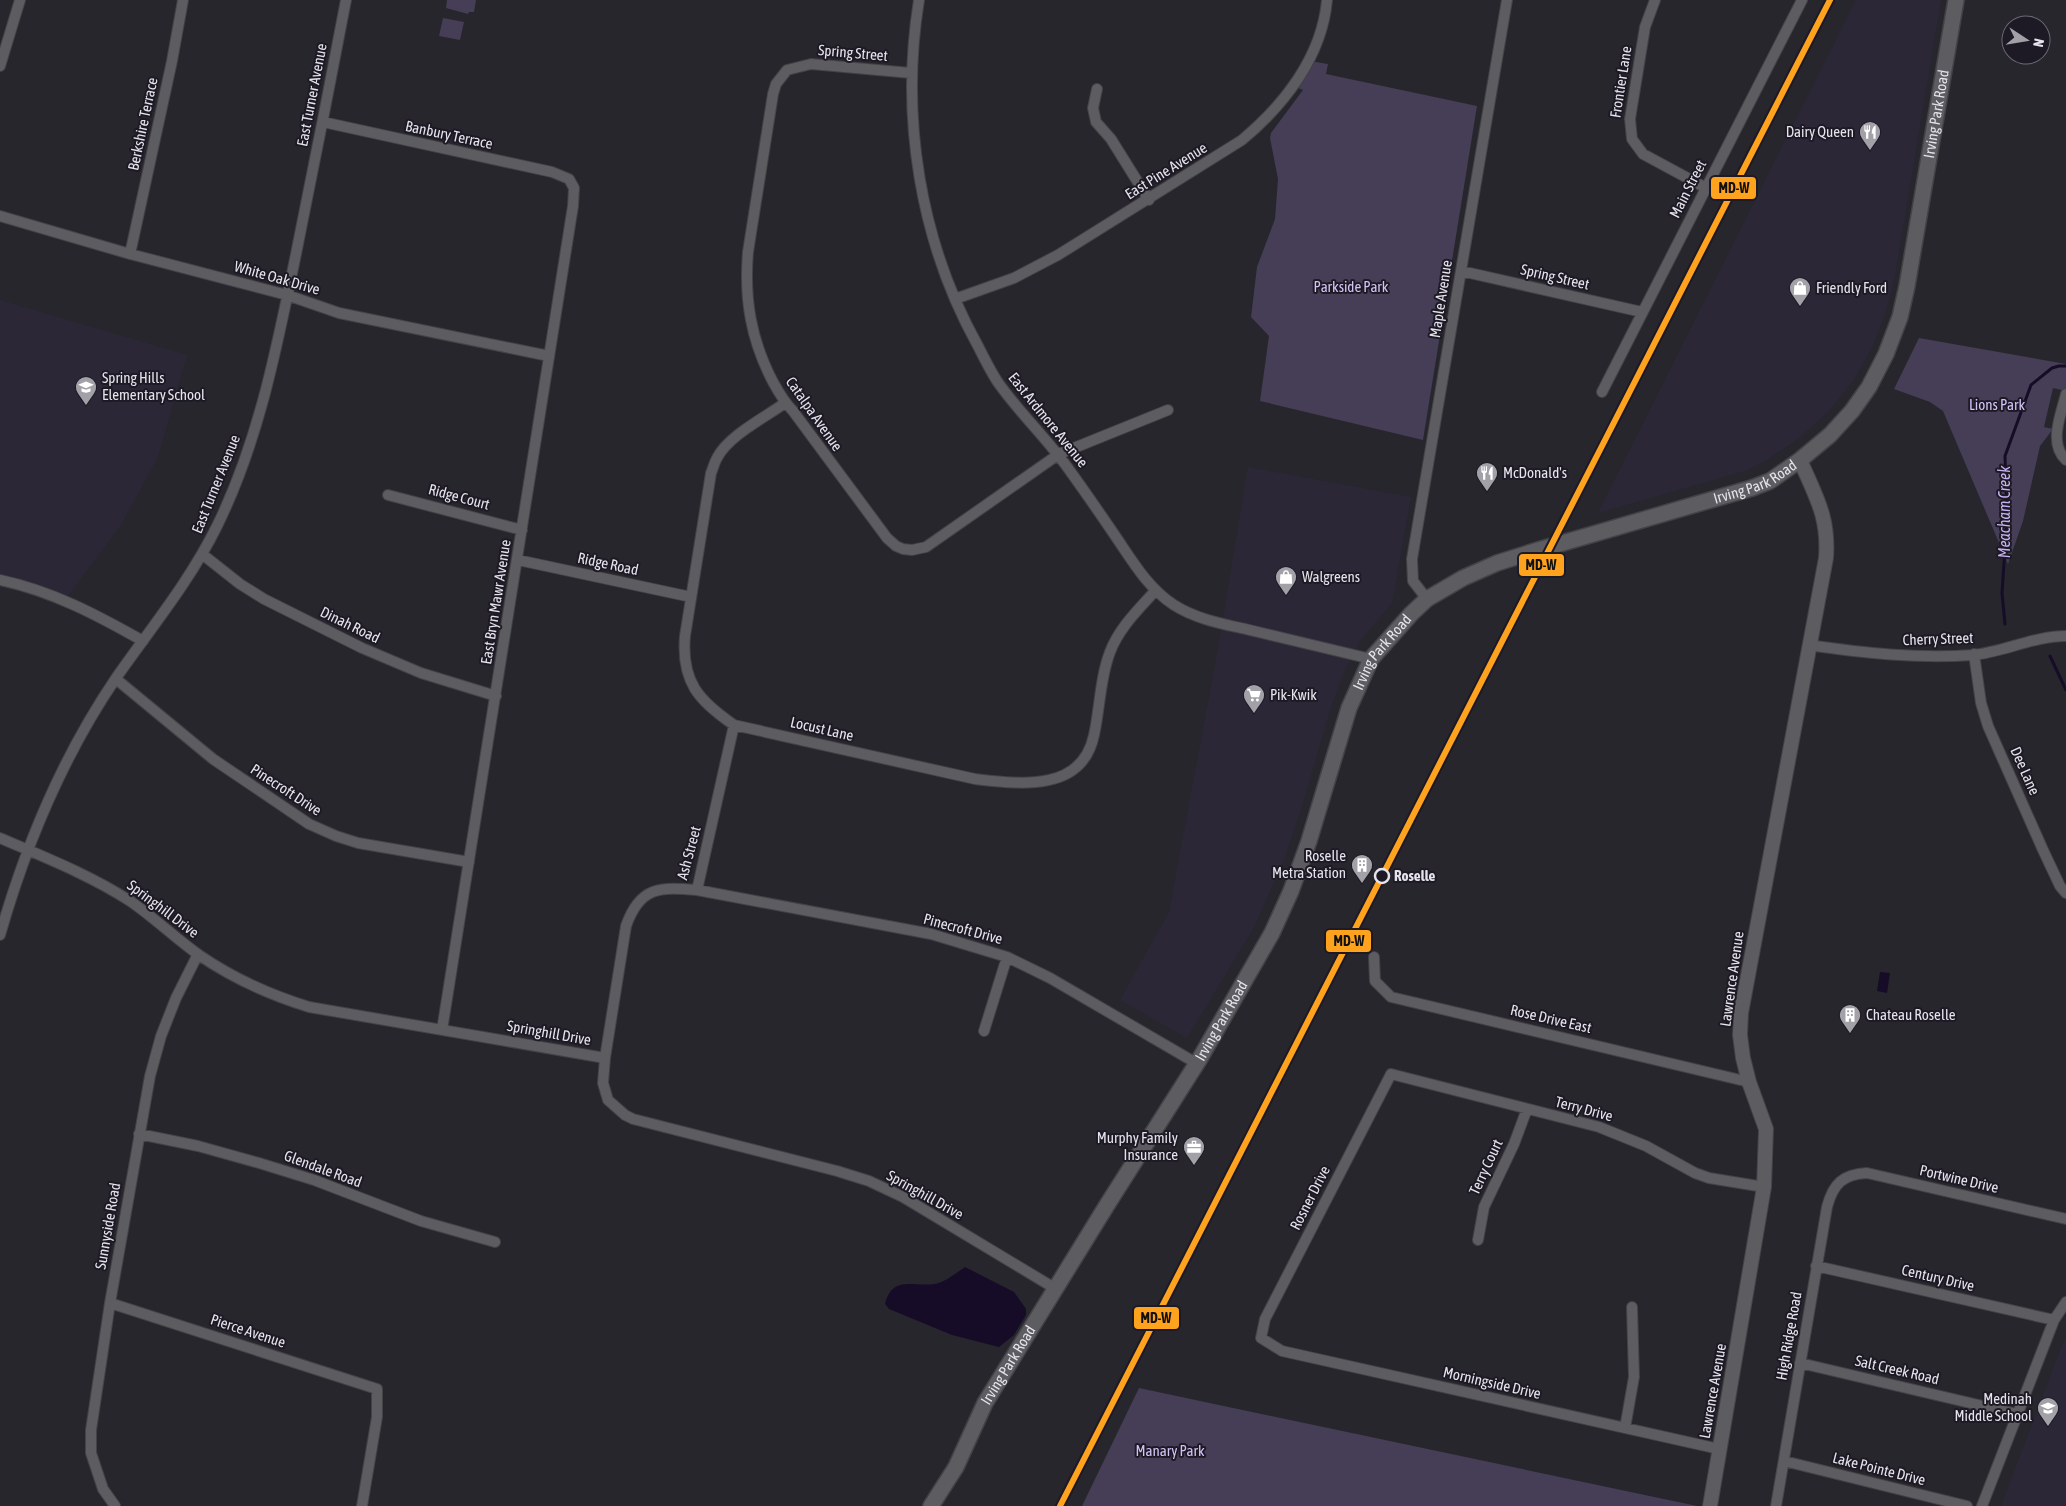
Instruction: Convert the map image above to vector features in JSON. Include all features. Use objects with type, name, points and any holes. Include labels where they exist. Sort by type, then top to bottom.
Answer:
[{"type":"main road","name":"Irving Park Road","points":[[931,1506],[956,1467],[985,1403],[1196,1063],[1272,933],[1291,891],[1309,841],[1349,708],[1371,659],[1427,599],[1463,578],[1497,563],[1731,495],[1770,481],[1800,460],[1830,435],[1857,404],[1881,364],[1900,317],[1907,286],[1956,0]]},
{"type":"street","points":[[0,66],[20,0]]},
{"type":"street","name":"Berkshire Terrace","points":[[130,254],[183,0]]},
{"type":"street","name":"East Turner Avenue","points":[[0,935],[37,824],[64,766],[116,679],[202,554],[228,503],[249,447],[263,399],[287,295],[346,0]]},
{"type":"street","name":"East Ardmore Avenue","points":[[919,0],[911,73],[914,135],[922,191],[934,240],[955,299],[969,330],[996,379],[1012,402],[1059,454],[1155,591],[1175,605],[1206,620],[1371,659]]},
{"type":"street","name":"East Pine Avenue","points":[[955,299],[996,286],[1029,271],[1229,150],[1262,124],[1295,84],[1310,56],[1321,27],[1327,0]]},
{"type":"street","name":"Maple Avenue","points":[[1427,599],[1414,581],[1412,559],[1507,0]]},
{"type":"street","name":"Frontier Lane","points":[[1655,0],[1645,27],[1630,119],[1632,139],[1643,154],[1706,188]]},
{"type":"street","name":"Main Street","points":[[1602,392],[1802,0]]},
{"type":"street","name":"Spring Street","points":[[792,68],[811,64],[911,73]]},
{"type":"street","name":"Catalpa Avenue","points":[[792,68],[787,70],[776,84],[773,94],[748,252],[746,276],[747,303],[752,333],[766,368],[785,403],[793,411],[878,528],[896,546],[912,550],[926,547],[1059,454],[1168,410]]},
{"type":"street","points":[[1097,88],[1093,108],[1096,122],[1111,139],[1149,200]]},
{"type":"street","name":"Banbury Terrace","points":[[322,122],[552,172],[569,178]]},
{"type":"street","name":"East Bryn Mawr Avenue","points":[[442,1030],[574,206],[574,188],[569,178]]},
{"type":"street","name":"White Oak Drive","points":[[0,216],[130,254],[287,295],[339,313],[549,356]]},
{"type":"street","name":"Spring Street","points":[[1461,271],[1642,312]]},
{"type":"street","points":[[2066,394],[2056,437],[2060,454],[2066,460]]},
{"type":"street","name":"Locust Lane","points":[[785,403],[735,438],[725,446],[716,458],[711,474],[691,597],[684,650],[692,687],[711,709],[734,725],[975,779],[1008,783],[1053,780],[1073,771],[1085,757],[1094,738],[1105,669],[1110,652],[1126,624],[1155,591]]},
{"type":"street","name":"Lawrence Avenue","points":[[1710,1506],[1764,1186],[1766,1129],[1749,1082],[1740,1035],[1741,1012],[1826,558],[1827,540],[1822,509],[1800,460]]},
{"type":"street","name":"Ridge Court","points":[[388,495],[522,530]]},
{"type":"street","name":"Dinah Road","points":[[202,554],[240,584],[264,599],[362,648],[421,673],[496,696]]},
{"type":"street","name":"Ridge Road","points":[[518,560],[691,597]]},
{"type":"street","points":[[0,580],[39,591],[70,603],[99,616],[143,641]]},
{"type":"street","name":"Cherry Street","points":[[1809,644],[1869,654],[1906,657],[1974,654],[2042,639],[2066,636]]},
{"type":"street","name":"Dee Lane","points":[[1974,654],[1978,687],[1988,726],[2043,850],[2060,886],[2066,893]]},
{"type":"street","name":"Pinecroft Drive","points":[[116,679],[213,759],[309,824],[358,843],[469,862]]},
{"type":"street","name":"Ash Street","points":[[605,1058],[626,926],[631,913],[650,892],[668,887],[697,890],[734,725]]},
{"type":"street","name":"Springhill Drive","points":[[0,838],[92,879],[123,897],[166,927],[198,954],[242,982],[274,996],[309,1007],[605,1058],[603,1082],[608,1100],[625,1115],[633,1119],[870,1181],[903,1197],[1056,1289]]},
{"type":"street","name":"Pinecroft Drive","points":[[697,890],[931,934],[1007,957],[1050,978],[1196,1063]]},
{"type":"street","name":"Sunnyside Road","points":[[115,1506],[103,1489],[92,1453],[91,1430],[110,1303],[150,1076],[161,1036],[176,998],[198,954]]},
{"type":"street","points":[[984,1031],[1007,957]]},
{"type":"street","name":"Rose Drive East","points":[[1374,957],[1375,981],[1391,997],[1749,1082]]},
{"type":"street","name":"Terry Drive","points":[[1391,1074],[1620,1134],[1646,1146],[1683,1168],[1708,1178],[1764,1186]]},
{"type":"street","name":"Rosner Drive","points":[[1261,1338],[1265,1320],[1391,1074]]},
{"type":"street","name":"Terry Court","points":[[1478,1240],[1484,1207],[1514,1144],[1526,1109]]},
{"type":"street","name":"Glendale Road","points":[[139,1134],[198,1146],[259,1163],[314,1180],[421,1221],[496,1242]]},
{"type":"street","name":"Portwine Drive","points":[[1845,1178],[1854,1174],[1867,1173],[2066,1220]]},
{"type":"street","name":"High Ridge Road","points":[[1776,1506],[1816,1266],[1830,1196],[1832,1190],[1845,1178]]},
{"type":"street","name":"Century Drive","points":[[1816,1266],[2054,1320]]},
{"type":"street","points":[[1982,1506],[2054,1320],[2066,1302]]},
{"type":"street","name":"Pierce Avenue","points":[[110,1303],[377,1389],[377,1417],[362,1506]]},
{"type":"street","points":[[1625,1428],[1634,1377],[1632,1307]]},
{"type":"street","name":"Morningside Drive","points":[[1261,1338],[1282,1351],[1719,1449]]},
{"type":"street","name":"Salt Creek Road","points":[[1800,1363],[2017,1414]]},
{"type":"street","name":"Lake Pointe Drive","points":[[1784,1461],[1967,1506]]},
{"type":"shaded area","points":[[1856,0],[1941,0],[1894,281],[1885,314],[1873,346],[1853,381],[1828,412],[1799,438],[1765,461],[1748,470],[1598,513]]},
{"type":"shaded area","name":"Spring Hills Elementary School","points":[[0,300],[187,355],[158,457],[121,525],[67,597],[0,577]]},
{"type":"shaded area","points":[[1248,467],[1411,497],[1392,603],[1359,642],[1342,677],[1283,862],[1254,927],[1187,1038],[1120,1000],[1169,912],[1220,638]]},
{"type":"shaded area","points":[[1880,972],[1890,973],[1887,993],[1877,991]]},
{"type":"shaded area","points":[[965,1267],[1014,1292],[1026,1309],[1026,1315],[1014,1335],[999,1347],[952,1335],[889,1309],[885,1304],[888,1295],[898,1286],[904,1284],[926,1285],[942,1282]]},
{"type":"shaded area","name":"Medinah Middle School","points":[[2066,1336],[2066,1506],[2001,1506],[2061,1348]]},
{"type":"green space","points":[[447,0],[476,0],[474,12],[469,12],[468,14],[446,8]]},
{"type":"green space","points":[[443,18],[464,22],[460,40],[439,36]]},
{"type":"green space","name":"Parkside Park","points":[[1310,61],[1328,64],[1326,74],[1477,106],[1423,440],[1260,401],[1269,336],[1251,317],[1257,267],[1275,219],[1278,179],[1270,138],[1271,133],[1303,90],[1298,88],[1297,84]]},
{"type":"green space","name":"Lions Park","points":[[1919,338],[2066,364],[2066,391],[2053,388],[2044,427],[2053,429],[2040,446],[2023,521],[2008,564],[1943,411],[1930,402],[1894,389]]},
{"type":"green space","name":"Manary Park","points":[[1139,1388],[1697,1506],[1082,1506]]},
{"type":"waterway","name":"Meacham Creek","points":[[2005,624],[2002,593],[2007,518],[2005,456],[2031,385],[2052,368],[2066,366]]},
{"type":"waterway","name":"Meacham Creek","points":[[2050,656],[2066,690]]},
{"type":"transit line","name":"MD-W","points":[[1060,1506],[1830,0]]},
{"type":"place","name":"Dairy Queen","points":[[1870,151]]},
{"type":"place","name":"Friendly Ford","points":[[1800,307]]},
{"type":"place","name":"Spring Hills Elementary School","points":[[86,406]]},
{"type":"place","name":"McDonald's","points":[[1487,492]]},
{"type":"place","name":"Walgreens","points":[[1286,596]]},
{"type":"place","name":"Pik-Kwik","points":[[1254,714]]},
{"type":"place","name":"Roselle","points":[[1382,876]]},
{"type":"place","name":"Roselle Metra Station","points":[[1362,884]]},
{"type":"place","name":"Chateau Roselle","points":[[1850,1034]]},
{"type":"place","name":"Murphy Family Insurance","points":[[1194,1166]]},
{"type":"place","name":"Medinah Middle School","points":[[2048,1427]]}]
